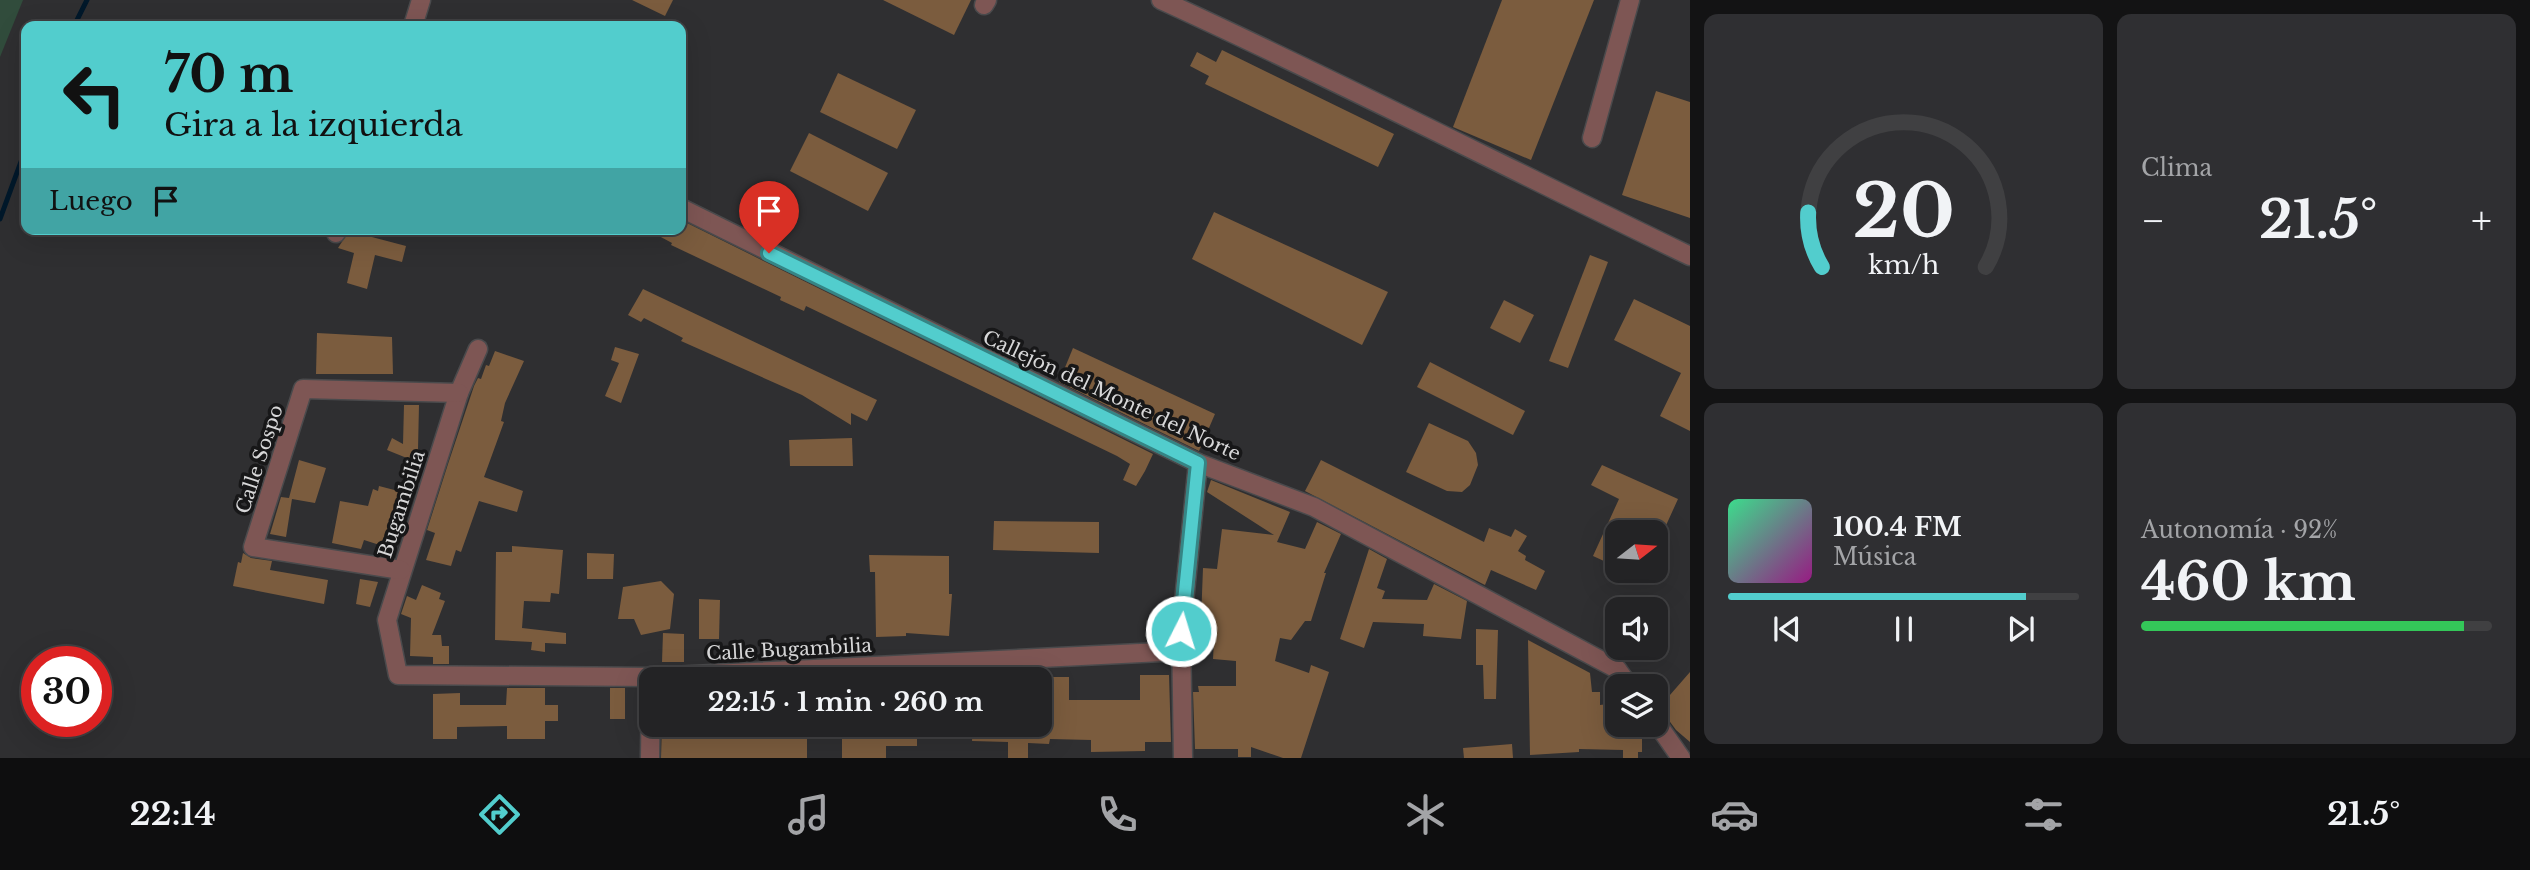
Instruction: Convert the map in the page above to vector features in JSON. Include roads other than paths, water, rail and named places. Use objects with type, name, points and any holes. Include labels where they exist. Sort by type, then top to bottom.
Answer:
[{"type":"street","points":[[415,21],[421,0]]},
{"type":"street","points":[[1161,0],[1321,73],[1536,183],[1690,256]]},
{"type":"street","points":[[1592,138],[1630,0]]},
{"type":"street","name":"Callejón del Monte del Norte","points":[[686,210],[1198,463],[1314,507],[1617,669],[1621,674]]},
{"type":"street","name":"Bugambilia","points":[[398,676],[387,620],[459,393],[478,349]]},
{"type":"street","name":"Calle Sospo","points":[[401,570],[253,547],[303,389],[459,393]]},
{"type":"street","points":[[1183,758],[1182,650],[1198,463]]},
{"type":"street","name":"Calle Bugambilia","points":[[848,667],[1182,650]]},
{"type":"street","name":"Calle Bugambilia","points":[[398,676],[639,677]]},
{"type":"street","points":[[650,737],[650,758]]},
{"type":"street","points":[[1666,737],[1681,758]]},
{"type":"waterway","points":[[76,21],[87,0]]},
{"type":"waterway","points":[[0,219],[21,162]]}]
